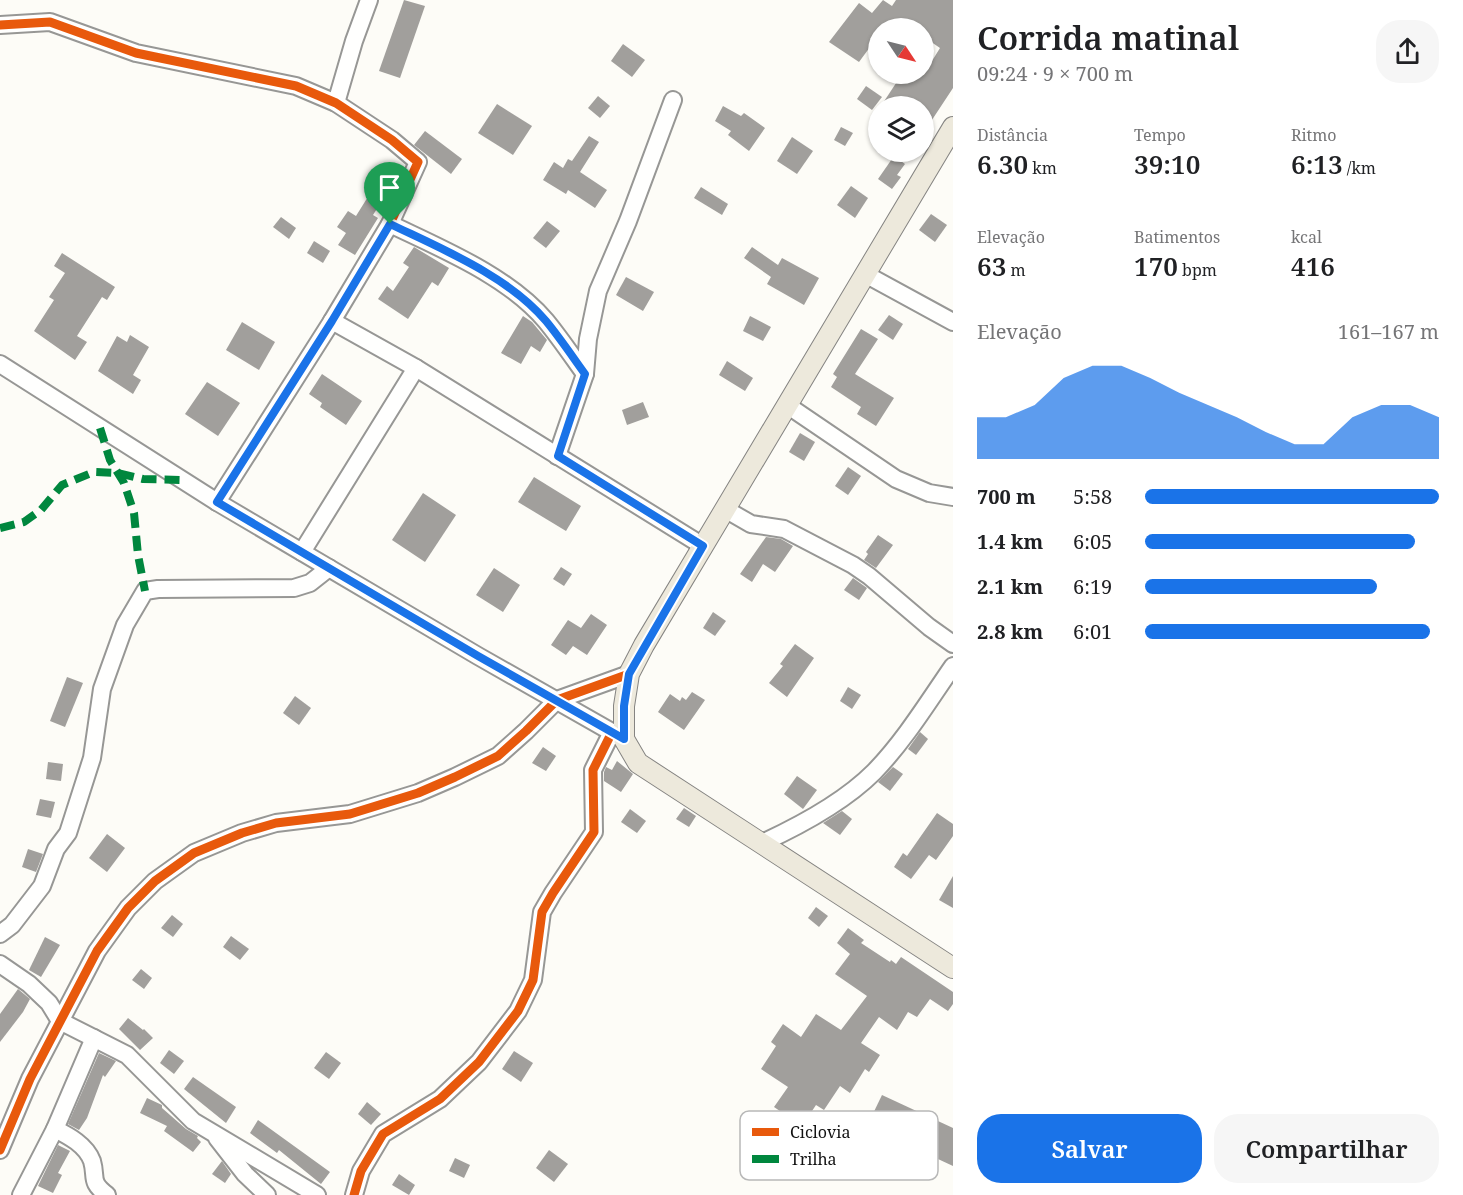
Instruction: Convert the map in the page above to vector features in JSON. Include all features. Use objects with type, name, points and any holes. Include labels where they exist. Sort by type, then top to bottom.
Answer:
[{"type":"main road","points":[[953,127],[629,674],[618,736],[638,763],[649,771],[953,968]]},
{"type":"street","points":[[336,103],[369,0]]},
{"type":"street","points":[[0,25],[50,22],[136,53],[296,86],[336,103],[398,144],[418,162],[390,224],[332,321],[217,502]]},
{"type":"street","points":[[558,456],[585,374],[588,339],[598,291],[628,221],[674,100]]},
{"type":"street","points":[[390,224],[464,260],[512,290],[546,320],[585,374]]},
{"type":"street","points":[[865,274],[953,322]]},
{"type":"street","points":[[332,321],[416,368],[703,546]]},
{"type":"street","points":[[0,364],[217,502],[618,736],[593,770],[594,832],[542,912],[533,980],[518,1011],[478,1062],[440,1099],[383,1134],[362,1171],[354,1195]]},
{"type":"street","points":[[302,552],[416,368]]},
{"type":"street","points":[[787,405],[896,478],[929,494],[953,496]]},
{"type":"street","points":[[725,509],[751,524],[784,529],[854,565],[953,644]]},
{"type":"street","points":[[0,934],[12,925],[42,886],[56,849],[68,833],[92,758],[102,689],[125,625],[145,591],[177,588],[294,588],[310,582],[329,568]]},
{"type":"street","points":[[762,843],[797,827],[872,774],[900,742],[953,666]]},
{"type":"street","points":[[0,1150],[30,1079],[97,951],[128,908],[155,881],[194,853],[242,833],[276,823],[350,814],[428,789],[498,756],[557,700],[629,674]]},
{"type":"street","points":[[0,964],[30,984],[49,1004],[60,1021],[127,1055],[193,1121],[317,1195]]},
{"type":"street","points":[[21,1195],[55,1129],[94,1038]]},
{"type":"street","points":[[55,1129],[78,1142],[92,1160],[93,1178],[99,1189],[107,1195]]},
{"type":"street","points":[[211,1130],[245,1174],[267,1195]]},
{"type":"building","points":[[404,0],[425,6],[400,78],[379,71]]},
{"type":"building","points":[[883,0],[892,6],[896,0],[953,0],[953,88],[934,117],[934,96],[888,96],[895,84],[934,84],[934,58],[940,48],[934,44],[934,18],[868,18],[868,50],[859,62],[829,42],[859,3],[872,13]]},
{"type":"building","points":[[623,44],[645,60],[632,77],[611,61]]},
{"type":"building","points":[[866,86],[881,96],[868,96],[868,107],[857,99]]},
{"type":"building","points":[[598,96],[610,106],[600,118],[588,108]]},
{"type":"building","points":[[497,104],[532,126],[513,155],[478,133]]},
{"type":"building","points":[[723,106],[741,116],[744,113],[765,128],[749,151],[728,135],[731,131],[715,121]]},
{"type":"building","points":[[841,127],[853,133],[845,146],[834,140]]},
{"type":"building","points":[[425,131],[462,159],[451,174],[414,145]]},
{"type":"building","points":[[589,136],[599,142],[580,172],[607,190],[595,208],[568,190],[566,194],[543,180],[554,162],[563,168],[568,159],[572,161]]},
{"type":"building","points":[[792,137],[813,151],[797,174],[777,161]]},
{"type":"building","points":[[890,162],[905,164],[897,175],[901,177],[892,189],[878,179]]},
{"type":"building","points":[[389,163],[401,171],[373,215],[378,218],[355,255],[338,245],[346,233],[337,227],[348,211],[356,216]]},
{"type":"building","points":[[851,186],[868,198],[855,218],[837,205]]},
{"type":"building","points":[[701,187],[728,204],[722,215],[694,198]]},
{"type":"building","points":[[931,214],[947,225],[935,242],[919,230]]},
{"type":"building","points":[[281,217],[296,228],[289,239],[273,227]]},
{"type":"building","points":[[547,221],[560,231],[546,248],[533,238]]},
{"type":"building","points":[[314,241],[330,251],[323,263],[307,253]]},
{"type":"building","points":[[414,247],[449,268],[438,286],[432,282],[408,319],[378,299],[387,286],[393,291],[409,267],[403,263]]},
{"type":"building","points":[[752,247],[778,265],[782,258],[819,278],[804,305],[767,284],[771,277],[744,258]]},
{"type":"building","points":[[62,253],[115,287],[107,300],[102,297],[77,336],[87,342],[75,360],[34,331],[54,300],[49,297],[65,273],[54,266]]},
{"type":"building","points":[[626,277],[654,292],[643,311],[616,295]]},
{"type":"building","points":[[889,315],[903,324],[893,340],[878,330]]},
{"type":"building","points":[[523,316],[532,322],[547,340],[540,352],[531,346],[521,364],[501,353]]},
{"type":"building","points":[[750,316],[771,327],[763,341],[743,331]]},
{"type":"building","points":[[242,322],[275,342],[259,370],[226,350]]},
{"type":"building","points":[[861,329],[878,339],[855,374],[894,398],[876,426],[857,414],[861,407],[831,387],[837,377],[833,374]]},
{"type":"building","points":[[130,335],[149,347],[133,375],[141,380],[133,394],[98,371],[117,336],[127,342]]},
{"type":"building","points":[[727,361],[753,378],[745,391],[719,375]]},
{"type":"building","points":[[322,374],[362,401],[346,425],[320,407],[322,403],[309,394]]},
{"type":"building","points":[[207,382],[240,403],[218,436],[185,414]]},
{"type":"building","points":[[643,402],[649,417],[627,425],[622,410]]},
{"type":"building","points":[[800,433],[815,442],[804,461],[789,452]]},
{"type":"building","points":[[848,467],[861,476],[848,495],[835,486]]},
{"type":"building","points":[[534,477],[581,506],[566,531],[518,502]]},
{"type":"building","points":[[423,493],[456,515],[425,562],[392,540]]},
{"type":"building","points":[[878,535],[893,545],[876,568],[864,560],[868,554],[866,552]]},
{"type":"building","points":[[766,537],[781,539],[793,546],[775,572],[763,564],[752,582],[740,574]]},
{"type":"building","points":[[561,567],[572,574],[564,586],[553,579]]},
{"type":"building","points":[[494,568],[520,585],[503,612],[476,595]]},
{"type":"building","points":[[853,578],[867,588],[859,600],[844,590]]},
{"type":"building","points":[[713,612],[726,621],[715,636],[703,628]]},
{"type":"building","points":[[591,614],[607,625],[587,655],[573,646],[566,655],[551,645],[568,620],[581,628]]},
{"type":"building","points":[[795,644],[814,658],[787,697],[769,683],[783,666],[780,664]]},
{"type":"building","points":[[67,677],[83,683],[65,727],[50,721]]},
{"type":"building","points":[[848,687],[861,695],[852,709],[840,701]]},
{"type":"building","points":[[692,692],[705,700],[684,730],[658,712],[670,694],[680,701],[682,697],[686,700]]},
{"type":"building","points":[[295,696],[311,708],[299,725],[283,713]]},
{"type":"building","points":[[920,732],[928,739],[916,755],[908,749]]},
{"type":"building","points":[[543,747],[556,756],[546,771],[532,763]]},
{"type":"building","points":[[617,761],[633,774],[621,792],[604,781],[606,767],[612,770]]},
{"type":"building","points":[[48,762],[63,764],[61,781],[46,779]]},
{"type":"building","points":[[893,767],[903,774],[890,791],[878,782]]},
{"type":"building","points":[[797,776],[817,790],[803,809],[784,794]]},
{"type":"building","points":[[40,799],[55,802],[51,818],[36,815]]},
{"type":"building","points":[[684,808],[696,816],[689,827],[676,819]]},
{"type":"building","points":[[630,809],[646,821],[637,833],[621,822]]},
{"type":"building","points":[[842,811],[852,819],[840,835],[823,823]]},
{"type":"building","points":[[937,813],[953,824],[953,836],[936,860],[929,855],[911,879],[894,867],[903,853],[907,856]]},
{"type":"building","points":[[107,834],[125,848],[107,872],[89,858]]},
{"type":"building","points":[[28,849],[43,854],[36,872],[22,867]]},
{"type":"building","points":[[953,876],[953,908],[939,900]]},
{"type":"building","points":[[816,907],[828,916],[819,927],[808,918]]},
{"type":"building","points":[[172,915],[183,924],[173,937],[161,928]]},
{"type":"building","points":[[848,928],[864,940],[861,943],[890,962],[891,960],[896,964],[901,957],[953,992],[953,1004],[948,1011],[930,999],[917,1017],[908,1012],[897,1030],[879,1017],[861,1043],[880,1055],[869,1072],[865,1069],[850,1093],[840,1086],[824,1110],[816,1105],[812,1111],[780,1111],[774,1107],[788,1087],[761,1069],[776,1046],[771,1042],[783,1024],[801,1037],[816,1014],[841,1030],[867,996],[835,974],[850,954],[837,943]]},
{"type":"building","points":[[231,936],[249,949],[240,960],[223,947]]},
{"type":"building","points":[[45,937],[60,945],[41,977],[29,970]]},
{"type":"building","points":[[141,969],[152,978],[144,989],[132,980]]},
{"type":"building","points":[[18,989],[30,999],[0,1042],[0,1014]]},
{"type":"building","points":[[128,1018],[153,1038],[140,1050],[119,1029]]},
{"type":"building","points":[[169,1050],[184,1061],[174,1074],[160,1063]]},
{"type":"building","points":[[514,1051],[533,1063],[521,1082],[502,1069]]},
{"type":"building","points":[[326,1052],[341,1063],[329,1079],[314,1068]]},
{"type":"building","points":[[99,1053],[116,1061],[105,1077],[103,1075],[87,1118],[79,1130],[68,1124]]},
{"type":"building","points":[[193,1077],[236,1107],[226,1123],[184,1089]]},
{"type":"building","points":[[882,1095],[916,1111],[874,1111]]},
{"type":"building","points":[[147,1098],[162,1105],[162,1108],[186,1129],[198,1136],[201,1142],[193,1152],[164,1131],[167,1126],[140,1113]]},
{"type":"building","points":[[367,1102],[381,1114],[371,1125],[358,1114]]},
{"type":"building","points":[[258,1120],[330,1172],[321,1184],[279,1150],[277,1153],[250,1133]]},
{"type":"building","points":[[938,1121],[953,1128],[953,1166],[938,1159]]},
{"type":"building","points":[[58,1145],[70,1151],[58,1173],[62,1175],[53,1193],[38,1186]]},
{"type":"building","points":[[549,1150],[568,1164],[554,1182],[536,1168]]},
{"type":"building","points":[[455,1158],[470,1165],[464,1178],[449,1171]]},
{"type":"building","points":[[222,1161],[231,1174],[225,1183],[212,1174]]},
{"type":"building","points":[[399,1174],[415,1185],[409,1195],[392,1185]]},
{"type":"marked path","points":[[100,428],[110,460],[124,483],[134,513],[138,555],[145,591]]},
{"type":"marked path","points":[[0,528],[24,522],[41,510],[62,485],[94,472],[118,473],[143,479],[182,480]]},
{"type":"cycle path","points":[[0,25],[50,22],[136,53],[296,86],[336,103],[392,140],[418,162],[390,224],[332,321],[217,502]]},
{"type":"cycle path","points":[[0,1150],[30,1079],[97,951],[128,908],[155,881],[194,853],[242,833],[276,823],[350,814],[418,793],[455,777],[498,756],[557,700],[629,674]]},
{"type":"cycle path","points":[[354,1195],[361,1171],[383,1134],[440,1099],[479,1062],[518,1011],[533,980],[542,912],[594,832],[593,770],[612,732]]},
{"type":"route","points":[[390,224],[464,260],[512,290],[546,320],[585,374],[558,456],[703,546],[629,674],[624,706],[624,739],[217,502],[332,321],[390,224]]}]
